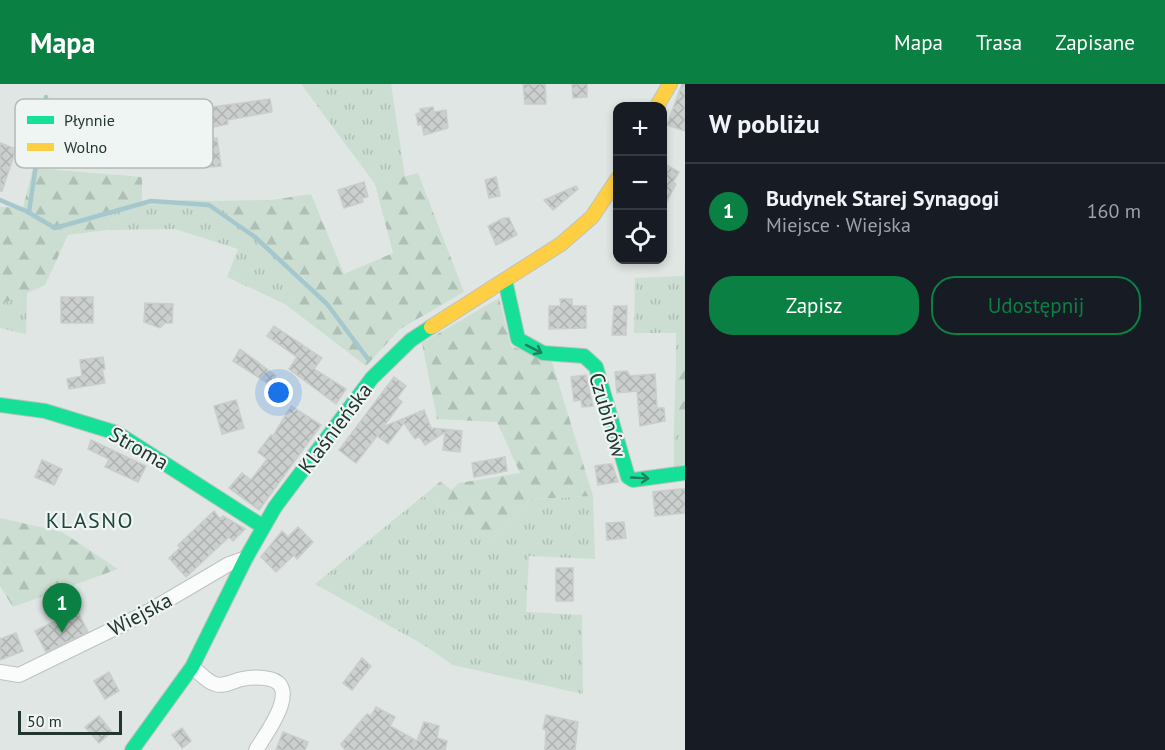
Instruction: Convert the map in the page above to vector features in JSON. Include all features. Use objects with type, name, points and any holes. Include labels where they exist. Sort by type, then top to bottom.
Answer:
[{"type":"street","points":[[659,102],[670,84]]},
{"type":"street","name":"Klaśnieńska","points":[[132,750],[192,667],[262,526],[372,378],[411,340],[561,244],[581,227],[613,186]]},
{"type":"street","name":"Czubinów","points":[[505,280],[518,339],[543,353],[584,356],[597,367],[615,425],[623,466],[628,477],[633,480],[685,473]]},
{"type":"street","name":"Stroma","points":[[0,405],[45,411],[117,433],[262,526]]},
{"type":"street","name":"Wiejska","points":[[0,672],[19,675],[144,614],[229,564],[246,558]]},
{"type":"street","points":[[192,667],[214,684],[224,685],[258,676],[275,680],[280,686],[283,693],[281,707],[256,750]]},
{"type":"green space","points":[[301,84],[391,84],[405,177],[375,184]]},
{"type":"green space","points":[[33,168],[142,177],[142,206],[116,209],[107,230],[68,235],[45,285],[0,305],[0,207],[23,208]]},
{"type":"green space","points":[[418,173],[464,292],[400,329],[366,366],[285,304],[307,281],[213,201],[272,200],[311,194],[344,274],[393,253],[375,184]]},
{"type":"green space","points":[[184,200],[213,201],[307,282],[285,304],[227,277],[238,249],[175,229],[107,230],[116,209]]},
{"type":"green space","points":[[685,259],[685,368],[676,368],[676,333],[634,333],[635,278],[684,276]]},
{"type":"green space","points":[[27,293],[26,334],[0,328],[0,305]]},
{"type":"green space","points":[[499,298],[511,346],[552,362],[593,496],[531,499],[492,539],[423,496],[441,481],[451,490],[459,483],[520,473],[497,422],[437,419],[422,343]]},
{"type":"green space","points":[[676,368],[685,368],[685,424],[674,423]]},
{"type":"green space","points":[[674,423],[685,424],[685,465],[674,466]]},
{"type":"green space","points":[[423,496],[492,539],[531,499],[593,496],[595,559],[529,556],[526,612],[582,615],[583,694],[453,665],[424,645],[315,584]]},
{"type":"green space","points":[[0,518],[62,532],[118,569],[13,607],[0,586]]},
{"type":"building","points":[[523,84],[545,84],[546,104],[525,104]]},
{"type":"building","points":[[572,84],[587,84],[587,97],[573,98]]},
{"type":"building","points":[[682,84],[685,84],[685,131],[667,125]]},
{"type":"building","points":[[270,99],[272,112],[227,120],[228,124],[213,127],[213,107]]},
{"type":"building","points":[[433,107],[434,112],[446,110],[448,128],[424,135],[422,124],[418,125],[416,114],[420,113],[420,109]]},
{"type":"building","points":[[217,138],[221,166],[213,167],[213,139]]},
{"type":"building","points":[[0,143],[15,149],[15,152],[2,191],[0,191]]},
{"type":"building","points":[[667,165],[679,172],[673,182],[676,184],[667,201]]},
{"type":"building","points":[[496,177],[500,196],[489,198],[485,180]]},
{"type":"building","points":[[364,182],[368,197],[362,198],[363,202],[344,208],[338,190]]},
{"type":"building","points":[[576,186],[578,189],[553,210],[544,200]]},
{"type":"building","points":[[509,218],[517,235],[496,245],[488,226]]},
{"type":"building","points":[[61,297],[93,297],[93,323],[61,323]]},
{"type":"building","points":[[560,299],[572,299],[572,306],[586,306],[586,328],[549,329],[549,306],[561,306]]},
{"type":"building","points":[[145,303],[173,304],[172,323],[165,323],[160,328],[144,322]]},
{"type":"building","points":[[614,306],[627,306],[626,335],[612,335]]},
{"type":"building","points":[[274,326],[322,358],[314,369],[346,389],[336,404],[289,369],[297,357],[267,336]]},
{"type":"building","points":[[240,349],[276,376],[270,385],[233,361]]},
{"type":"building","points":[[103,357],[105,369],[102,369],[105,383],[69,389],[67,379],[82,376],[80,360]]},
{"type":"building","points":[[627,371],[630,376],[655,374],[657,408],[664,408],[665,421],[640,426],[637,391],[617,393],[615,372]]},
{"type":"building","points":[[586,375],[593,406],[582,407],[581,400],[574,401],[571,377]]},
{"type":"building","points":[[394,377],[406,386],[397,398],[402,402],[383,427],[424,410],[431,428],[462,431],[460,452],[443,450],[445,432],[425,445],[419,436],[415,439],[404,423],[388,444],[377,436],[356,463],[339,450]]},
{"type":"building","points":[[236,400],[244,428],[222,434],[214,406]]},
{"type":"building","points":[[291,406],[321,425],[259,510],[229,488],[242,473],[251,480],[267,459],[258,452],[271,435],[273,436]]},
{"type":"building","points":[[91,440],[146,466],[138,482],[105,467],[109,459],[88,449]]},
{"type":"building","points":[[505,457],[507,471],[474,477],[472,463]]},
{"type":"building","points":[[42,460],[62,469],[54,485],[35,477]]},
{"type":"building","points":[[612,464],[618,482],[598,485],[595,466]]},
{"type":"building","points":[[685,489],[685,513],[655,516],[653,492]]},
{"type":"building","points":[[214,511],[220,519],[223,516],[245,529],[233,541],[229,537],[186,577],[169,558],[180,548],[178,545]]},
{"type":"building","points":[[624,522],[626,538],[607,540],[606,523]]},
{"type":"building","points":[[298,527],[313,542],[297,559],[294,555],[276,572],[261,557],[282,531],[288,537]]},
{"type":"building","points":[[556,568],[573,568],[573,601],[556,601]]},
{"type":"building","points":[[77,610],[88,632],[46,652],[35,631]]},
{"type":"building","points":[[16,633],[23,651],[0,660],[0,639]]},
{"type":"building","points":[[362,658],[371,666],[352,690],[343,683]]},
{"type":"building","points":[[109,672],[119,691],[105,699],[94,681]]},
{"type":"building","points":[[376,707],[395,717],[390,726],[417,741],[424,722],[439,726],[437,738],[447,741],[445,750],[345,750],[341,744],[367,714],[371,716]]},
{"type":"building","points":[[546,715],[578,722],[575,750],[545,750],[546,730],[543,729]]},
{"type":"building","points":[[99,716],[112,732],[99,743],[85,727]]},
{"type":"building","points":[[182,728],[191,741],[182,748],[172,735]]},
{"type":"building","points":[[283,732],[308,742],[305,750],[276,750]]},
{"type":"waterway","points":[[29,212],[36,168]]},
{"type":"waterway","points":[[0,200],[26,211],[55,228],[151,201],[209,205],[255,237],[327,304],[368,359]]},
{"type":"traffic: fast","points":[[505,280],[518,339],[543,353],[584,356],[596,367],[628,477],[633,480],[685,473]]},
{"type":"traffic: fast","points":[[132,750],[192,667],[246,558],[275,507],[372,378],[411,340],[431,327]]},
{"type":"traffic: fast","points":[[0,405],[45,411],[117,433],[262,526]]},
{"type":"traffic: slow","points":[[659,102],[670,84]]},
{"type":"traffic: slow","points":[[431,327],[561,244],[592,217],[613,186]]},
{"type":"place","name":"Budynek Starej Synagogi","points":[[62,633]]},
{"type":"district","name":"KLASNO","points":[[90,520]]}]
